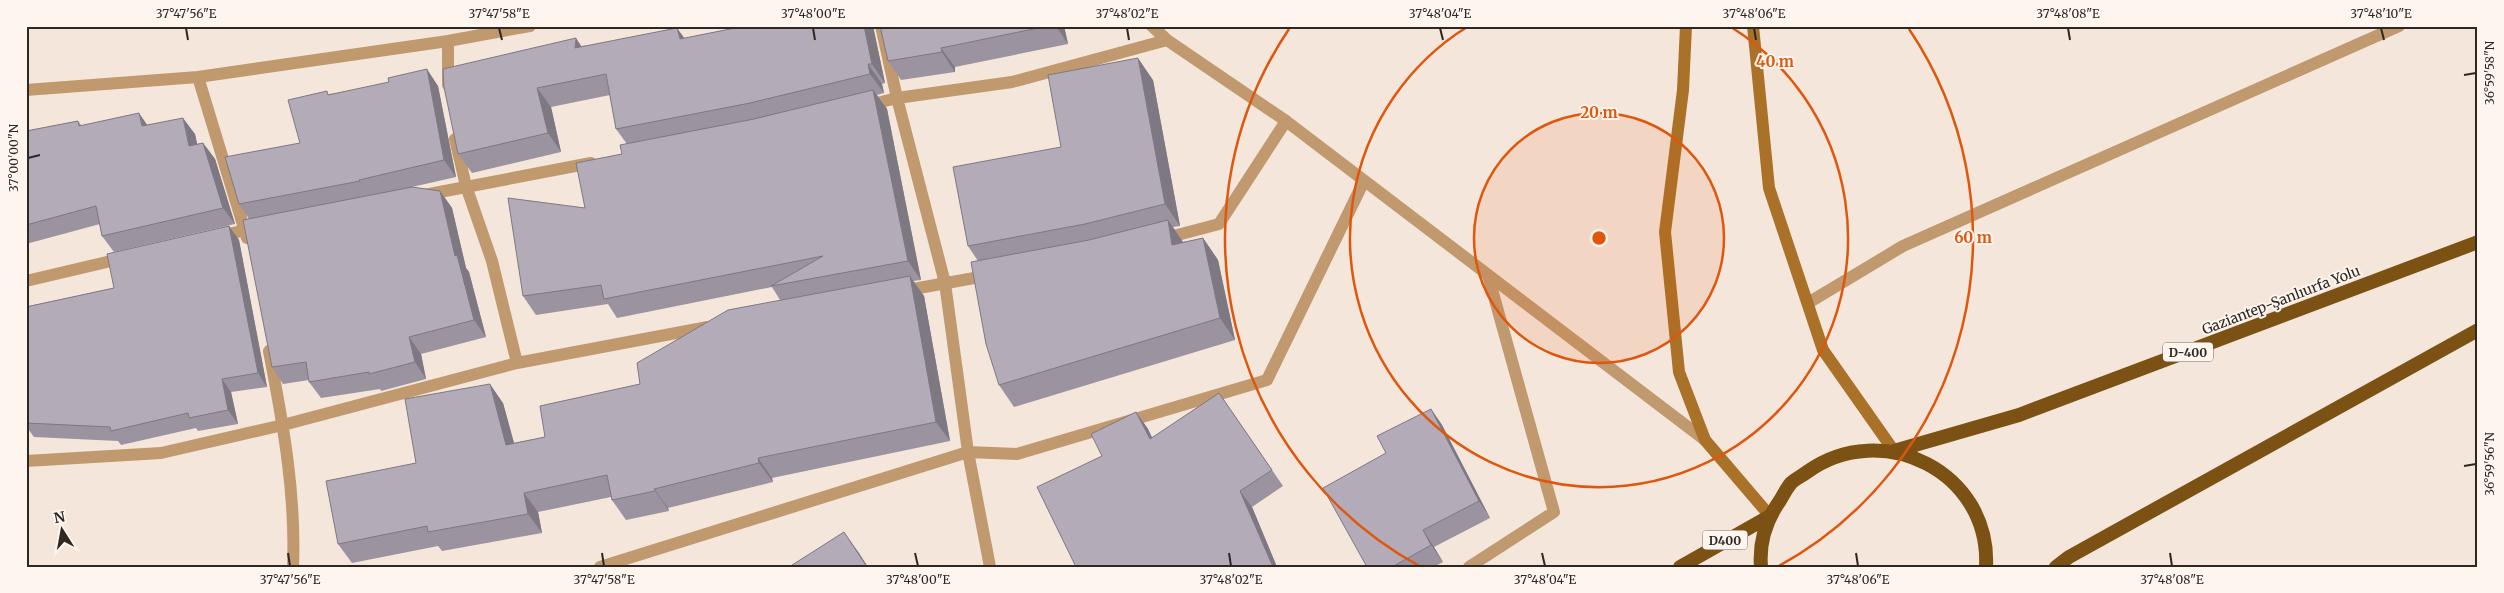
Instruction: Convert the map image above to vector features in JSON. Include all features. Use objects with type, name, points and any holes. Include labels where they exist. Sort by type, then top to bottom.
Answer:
[{"type":"highway","name":"Gaziantep-Şanlıurfa Yolu","points":[[1894,451],[2019,415],[2478,242]]},
{"type":"highway","points":[[2056,567],[2069,557],[2478,330]]},
{"type":"highway","points":[[1761,567],[1760,553],[1770,516],[1791,483],[1823,460],[1858,450],[1894,451],[1928,463],[1957,485],[1978,515],[1987,550],[1986,567]]},
{"type":"highway","name":"D400","points":[[1680,567],[1770,516]]},
{"type":"main road","points":[[1686,26],[1683,90],[1665,232],[1679,372],[1705,440],[1770,516]]},
{"type":"main road","points":[[1753,26],[1769,188],[1823,350],[1894,451]]},
{"type":"street","points":[[26,90],[198,77],[448,41],[530,26]]},
{"type":"street","points":[[881,26],[897,98],[945,283],[968,452],[990,567]]},
{"type":"street","points":[[1152,26],[1166,40],[1286,121],[1705,440]]},
{"type":"street","points":[[1808,303],[1903,246],[2398,26]]},
{"type":"street","points":[[850,109],[897,98],[1012,82],[1166,40]]},
{"type":"street","points":[[448,41],[448,98]]},
{"type":"street","points":[[198,77],[246,230],[249,250]]},
{"type":"street","points":[[1147,242],[1219,224],[1286,121]]},
{"type":"street","points":[[452,125],[466,186],[492,261],[518,363]]},
{"type":"street","points":[[408,198],[601,161]]},
{"type":"street","points":[[600,567],[968,452],[1017,454],[1266,380],[1364,181]]},
{"type":"street","points":[[207,239],[274,224]]},
{"type":"street","points":[[26,281],[141,254]]},
{"type":"street","points":[[886,294],[1000,273]]},
{"type":"street","points":[[1469,567],[1554,512],[1488,275]]},
{"type":"street","points":[[26,461],[161,453],[284,425],[518,363],[721,325]]},
{"type":"street","points":[[266,337],[284,425],[295,525],[293,567]]},
{"type":"building","points":[[745,26],[864,26],[872,64],[868,64],[870,74],[750,103],[616,129],[606,74],[537,88],[548,133],[458,154],[444,87],[443,69],[576,38],[575,48],[677,28],[680,39]]},
{"type":"building","points":[[880,26],[1048,26],[941,48],[942,52],[888,61]]},
{"type":"building","points":[[1138,58],[1165,204],[1085,224],[968,246],[953,167],[1061,147],[1048,75]]},
{"type":"building","points":[[427,69],[444,160],[360,181],[239,204],[225,157],[300,143],[288,100],[327,91],[328,95],[389,82],[388,78]]},
{"type":"building","points":[[873,90],[908,261],[771,286],[823,256],[604,299],[601,285],[523,296],[508,198],[585,208],[576,163],[622,154],[620,145],[754,119]]},
{"type":"building","points":[[139,113],[142,126],[183,118],[189,146],[203,143],[223,208],[102,236],[96,206],[26,225],[26,131],[78,121],[79,126]]},
{"type":"building","points":[[412,187],[440,191],[455,256],[457,255],[474,320],[409,337],[415,362],[369,374],[369,372],[309,382],[306,362],[272,367],[243,220]]},
{"type":"building","points":[[1168,220],[1172,245],[1203,238],[1220,318],[999,385],[986,344],[971,262],[1089,240]]},
{"type":"building","points":[[229,226],[258,373],[222,379],[228,410],[189,418],[188,413],[111,431],[110,427],[26,423],[26,307],[114,288],[107,254]]},
{"type":"building","points":[[910,276],[936,422],[758,458],[759,463],[654,489],[655,491],[612,500],[607,475],[524,493],[528,514],[428,532],[427,526],[338,544],[326,481],[416,463],[405,399],[490,384],[506,445],[545,437],[540,406],[640,384],[637,363],[728,310]]},
{"type":"building","points":[[1219,393],[1272,470],[1240,491],[1273,567],[1076,567],[1037,487],[1102,456],[1091,434],[1136,412],[1150,439]]},
{"type":"building","points":[[1431,409],[1479,501],[1423,530],[1431,545],[1392,567],[1367,567],[1323,488],[1386,453],[1377,436]]},
{"type":"building","points":[[844,532],[867,567],[789,567]]}]
